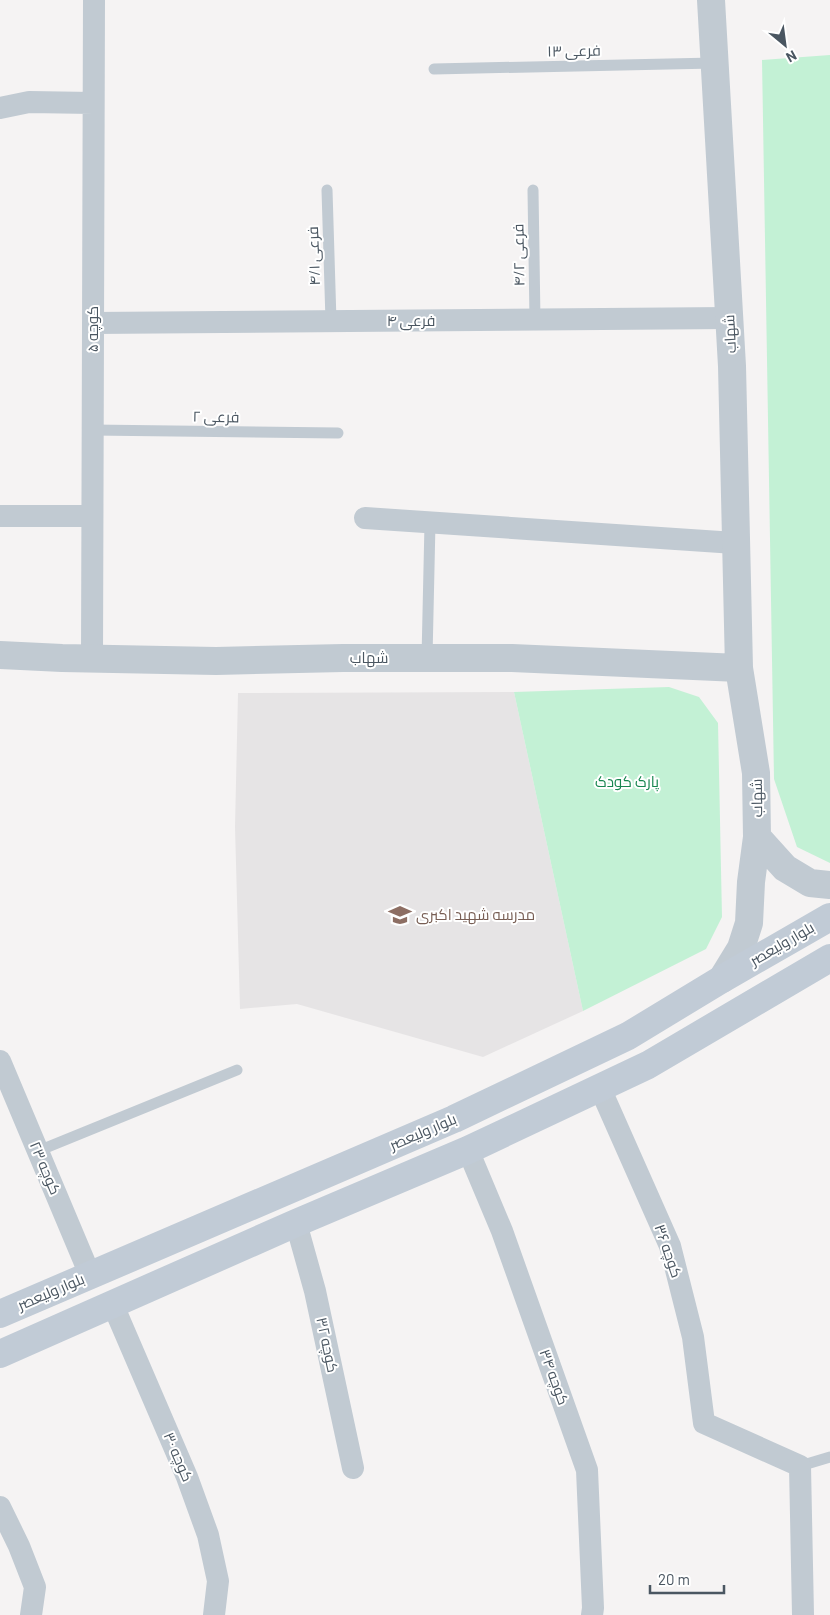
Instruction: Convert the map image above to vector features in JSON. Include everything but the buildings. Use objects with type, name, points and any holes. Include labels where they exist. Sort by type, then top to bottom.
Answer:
[{"type":"main road","name":"بلوار ولیعصر","points":[[3,1312],[454,1118],[628,1036],[830,916]]},
{"type":"main road","points":[[3,1312],[11,1350],[296,1223],[468,1150],[648,1066],[830,958]]},
{"type":"street","name":"کوچه ۵","points":[[92,659],[94,0]]},
{"type":"street","name":"شهاب","points":[[711,0],[732,366],[739,668],[756,773],[757,837],[785,868],[810,883],[830,885]]},
{"type":"street","points":[[0,108],[29,102],[93,103]]},
{"type":"street","name":"فرعی ۴","points":[[93,323],[729,318]]},
{"type":"street","points":[[0,516],[92,516]]},
{"type":"street","points":[[364,518],[735,543]]},
{"type":"street","name":"شهاب","points":[[0,655],[216,661],[343,658],[512,658],[739,668]]},
{"type":"street","points":[[722,979],[741,948],[749,923],[751,882],[757,837]]},
{"type":"street","name":"کوچه ۲۳","points":[[0,1061],[90,1275]]},
{"type":"street","name":"۳۶ کوچه","points":[[600,1088],[670,1246],[693,1337],[704,1423],[800,1466]]},
{"type":"street","name":"کوچه ۳۴","points":[[468,1150],[502,1231],[587,1470],[592,1615]]},
{"type":"street","name":"کوچه ۳۲","points":[[296,1223],[315,1291],[353,1468]]},
{"type":"street","name":"کوچه ۳۰","points":[[113,1305],[187,1477],[208,1535],[218,1581],[214,1615]]},
{"type":"street","points":[[800,1466],[803,1615]]},
{"type":"street","points":[[0,1507],[19,1546],[35,1587],[31,1615]]},
{"type":"lane","name":"فرعی ۱۳","points":[[434,69],[714,63]]},
{"type":"lane","name":"فرعی ۴/۱","points":[[327,190],[331,321]]},
{"type":"lane","name":"فرعی ۴/۲","points":[[533,190],[535,320]]},
{"type":"lane","name":"فرعی ۲","points":[[92,430],[338,433]]},
{"type":"lane","points":[[427,658],[430,523]]},
{"type":"lane","points":[[38,1151],[237,1070]]},
{"type":"lane","points":[[800,1466],[830,1457]]},
{"type":"shaded area","name":"مدرسه شهید اکبری","points":[[514,692],[583,1011],[483,1057],[297,1004],[240,1009],[235,827],[238,693]]},
{"type":"green space","points":[[830,55],[830,863],[797,847],[774,779],[762,60]]},
{"type":"green space","name":"پارک کودک","points":[[669,687],[699,697],[718,723],[722,917],[706,949],[583,1011],[514,692]]},
{"type":"place","name":"مدرسه شهید اکبری","points":[[400,915]]}]
